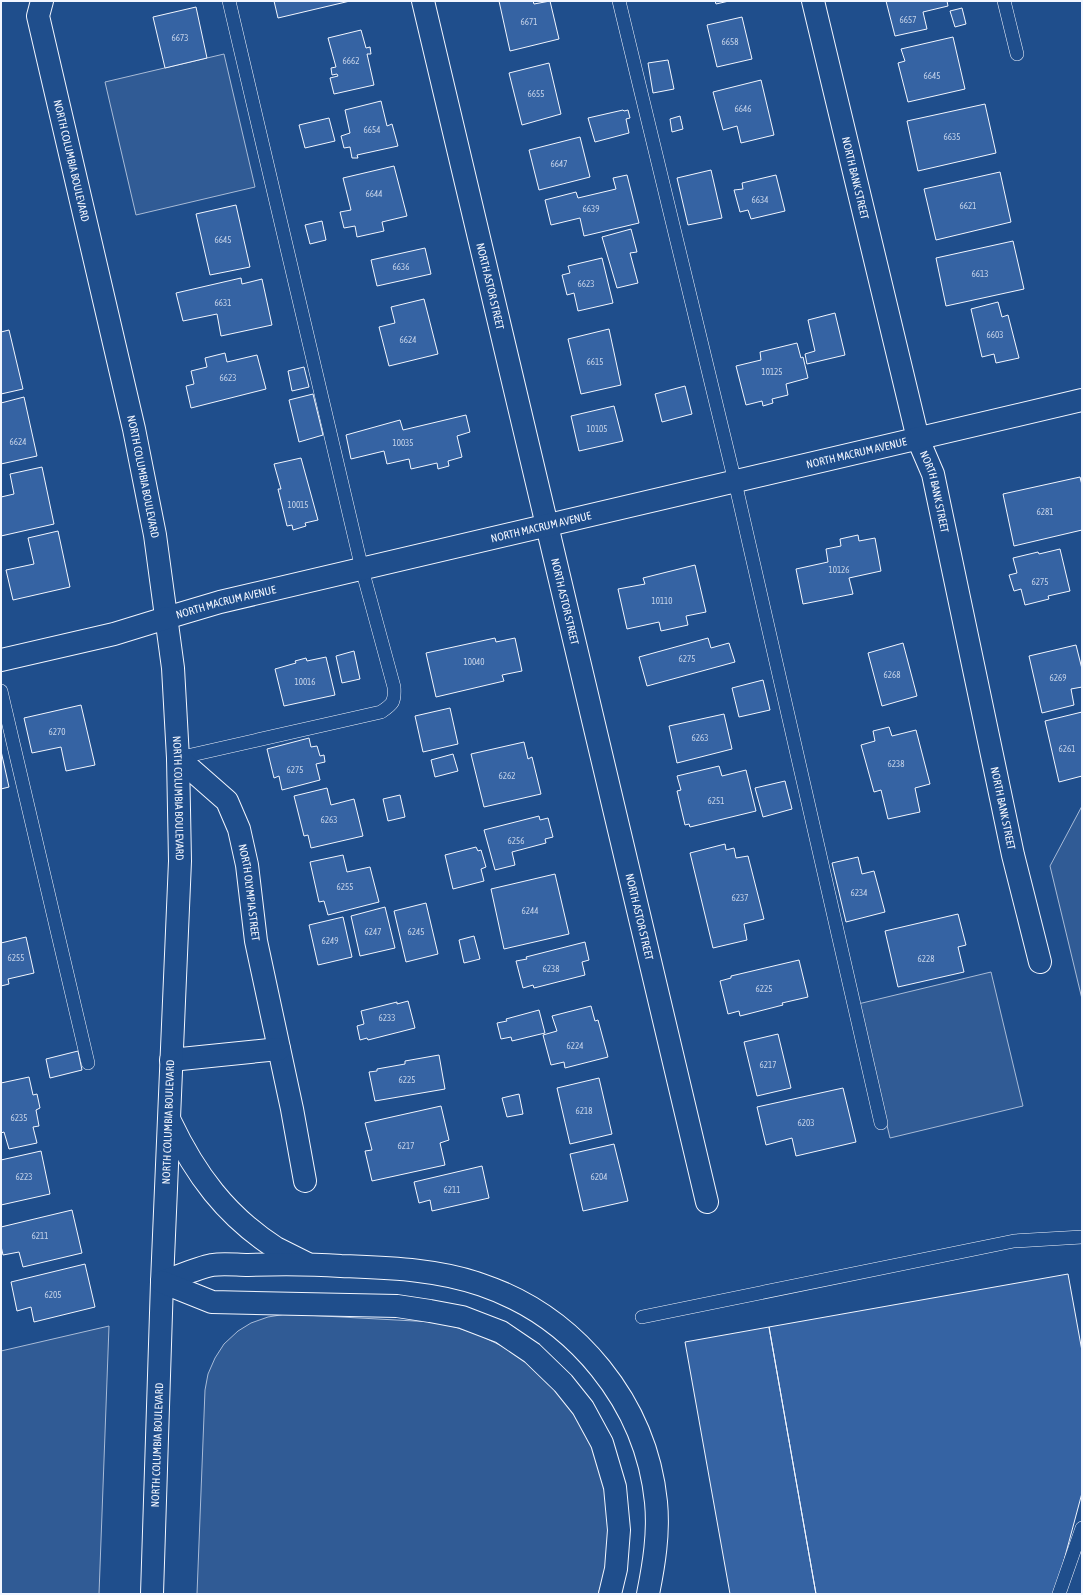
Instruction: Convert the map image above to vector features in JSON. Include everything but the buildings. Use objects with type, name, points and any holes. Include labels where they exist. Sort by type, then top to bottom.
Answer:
[{"type":"street","name":"NORTH ASTOR STREET","points":[[423,1],[707,1202]]},
{"type":"street","name":"NORTH BANK STREET","points":[[813,1],[918,439],[933,474],[1013,855],[1040,962]]},
{"type":"street","name":"NORTH COLUMBIA BOULEVARD","points":[[35,6],[134,429],[155,535],[173,668],[178,758],[180,861],[162,1282],[152,1594]]},
{"type":"street","name":"NORTH MACRUM AVENUE","points":[[1,660],[114,634],[220,602],[362,570],[1082,400]]},
{"type":"street","name":"NORTH OLYMPIA STREET","points":[[178,758],[227,801],[239,829],[247,866],[256,941],[292,1108],[305,1181]]},
{"type":"street","points":[[171,1060],[279,1049]]},
{"type":"street","points":[[169,1117],[183,1148],[201,1177],[223,1204],[248,1228],[276,1248],[307,1264]]},
{"type":"street","points":[[162,1282],[212,1265],[307,1264],[412,1270],[450,1275],[484,1285],[522,1303],[557,1324],[592,1356],[617,1392],[638,1430],[649,1462],[656,1502],[657,1534],[653,1570],[648,1594]]},
{"type":"street","points":[[162,1282],[212,1302],[397,1306],[462,1317],[501,1332],[532,1353],[567,1388],[583,1408],[602,1443],[615,1487],[619,1530],[616,1569],[610,1594]]},
{"type":"lane","points":[[178,758],[381,712],[391,705],[394,698],[394,687],[362,570],[229,1]]},
{"type":"lane","points":[[619,1],[735,482],[881,1123]]},
{"type":"lane","points":[[1004,1],[1017,54]]},
{"type":"lane","points":[[1,692],[88,1063]]},
{"type":"lane","points":[[642,1317],[1014,1241],[1082,1237]]},
{"type":"lane","points":[[1059,1594],[1082,1528]]},
{"type":"shaded area","points":[[224,54],[255,187],[136,215],[105,82]]},
{"type":"shaded area","points":[[1082,806],[1082,999],[1050,866]]},
{"type":"shaded area","points":[[991,972],[1023,1106],[890,1138],[858,1004]]},
{"type":"shaded area","points":[[286,1314],[433,1322],[455,1327],[477,1334],[514,1352],[549,1380],[586,1430],[602,1471],[610,1535],[604,1576],[598,1594],[197,1594],[205,1390],[208,1374],[215,1358],[224,1344],[238,1331],[251,1323],[268,1317]]},
{"type":"shaded area","points":[[109,1326],[99,1594],[1,1594],[1,1351]]}]
